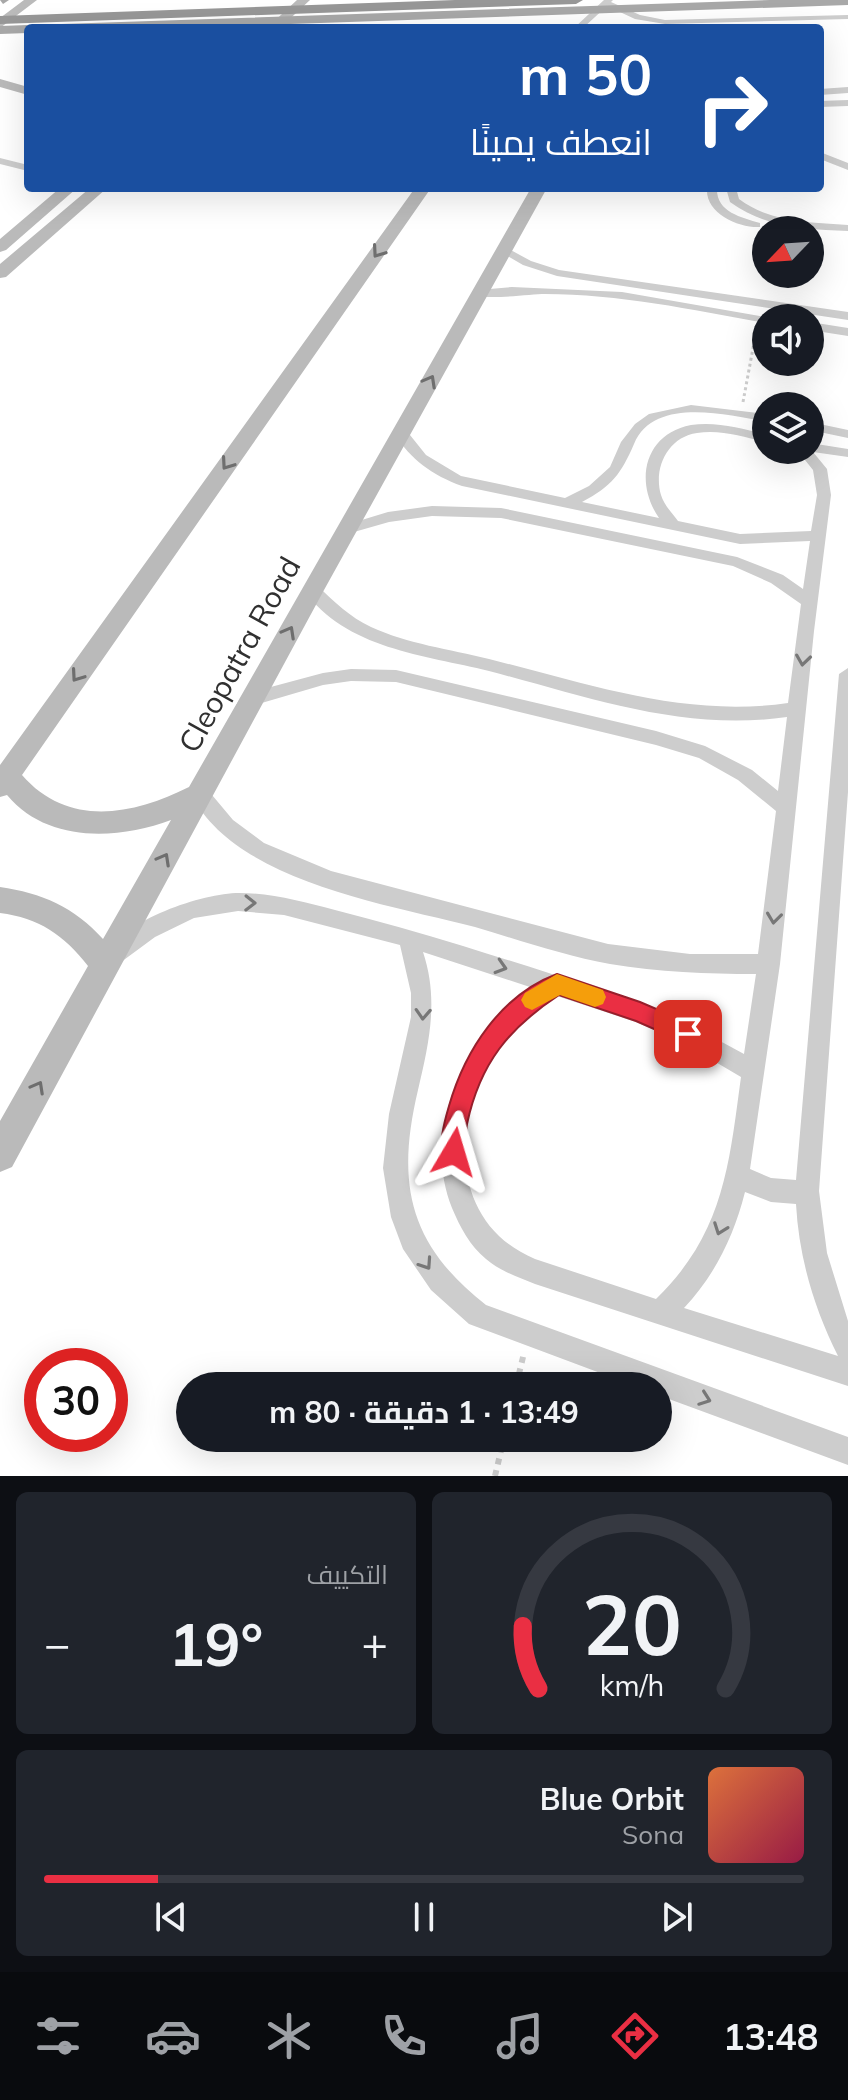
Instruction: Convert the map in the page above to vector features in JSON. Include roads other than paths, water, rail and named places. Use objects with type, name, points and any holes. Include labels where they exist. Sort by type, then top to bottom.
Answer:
[{"type":"highway","points":[[0,9],[291,0]]},
{"type":"highway","points":[[0,22],[576,0]]},
{"type":"main road","points":[[0,22],[31,0]]},
{"type":"main road","points":[[277,24],[304,0]]},
{"type":"main road","points":[[179,24],[848,1]]},
{"type":"main road","points":[[0,30],[24,29]]},
{"type":"main road","points":[[1,86],[24,90]]},
{"type":"main road","points":[[0,247],[64,192]]},
{"type":"main road","points":[[0,273],[94,192]]},
{"type":"main road","points":[[200,794],[144,819],[103,824],[83,822],[36,806],[4,781],[420,192]]},
{"type":"main road","name":"Cleopatra Road","points":[[0,1155],[251,699],[537,192]]},
{"type":"main road","points":[[0,900],[38,907],[56,915],[85,938],[106,965]]},
{"type":"street","points":[[583,24],[609,2],[638,17],[665,22],[848,17]]},
{"type":"street","points":[[824,92],[848,90]]},
{"type":"street","points":[[824,104],[848,103]]},
{"type":"street","points":[[824,157],[848,167]]},
{"type":"street","points":[[0,161],[24,167]]},
{"type":"street","points":[[824,169],[848,178]]},
{"type":"street","points":[[711,192],[714,205],[726,214],[752,222]]},
{"type":"street","points":[[732,192],[734,200],[756,215],[793,223],[848,228]]},
{"type":"street","points":[[824,238],[848,242]]},
{"type":"street","points":[[505,250],[527,263],[573,276],[848,316]]},
{"type":"street","points":[[567,290],[567,282],[573,276]]},
{"type":"street","points":[[478,294],[530,289],[567,290],[752,317]]},
{"type":"street","points":[[832,314],[848,304]]},
{"type":"street","points":[[824,328],[848,332]]},
{"type":"street","points":[[569,502],[609,476],[640,427],[660,416],[686,409],[716,409],[752,415]]},
{"type":"street","points":[[673,525],[653,493],[651,476],[654,461],[670,437],[684,430],[702,427],[752,436]]},
{"type":"street","points":[[824,429],[848,434]]},
{"type":"street","points":[[401,433],[423,461],[442,474],[487,488],[569,502],[740,539],[818,536]]},
{"type":"street","points":[[824,449],[848,453]]},
{"type":"street","points":[[660,1313],[690,1283],[712,1249],[738,1176],[769,964],[796,709],[811,603],[824,480],[816,464]]},
{"type":"street","points":[[347,529],[410,514],[481,510],[737,562],[777,579],[811,603]]},
{"type":"street","points":[[737,562],[740,539]]},
{"type":"street","points":[[312,590],[334,612],[386,639],[660,709],[714,717],[757,716],[796,709]]},
{"type":"street","points":[[848,674],[807,1191],[809,1228],[819,1279],[836,1327],[848,1349]]},
{"type":"street","points":[[251,699],[323,679],[351,675],[396,676],[656,738],[705,753],[745,775],[787,809]]},
{"type":"street","points":[[200,794],[224,826],[252,848],[290,867],[331,880],[608,954],[690,964],[769,964]]},
{"type":"street","points":[[106,965],[148,930],[191,909],[238,902],[284,906],[408,938],[557,984],[676,1028],[753,1071]]},
{"type":"street","points":[[408,938],[423,987],[424,1020],[397,1141],[395,1170],[400,1210],[421,1258],[454,1298],[478,1315],[528,1335],[848,1451]]},
{"type":"street","points":[[557,984],[521,1007],[491,1040],[468,1080],[455,1127],[453,1178],[464,1213],[486,1242],[517,1263],[848,1373]]},
{"type":"street","points":[[738,1176],[760,1189],[784,1194],[807,1191]]}]
